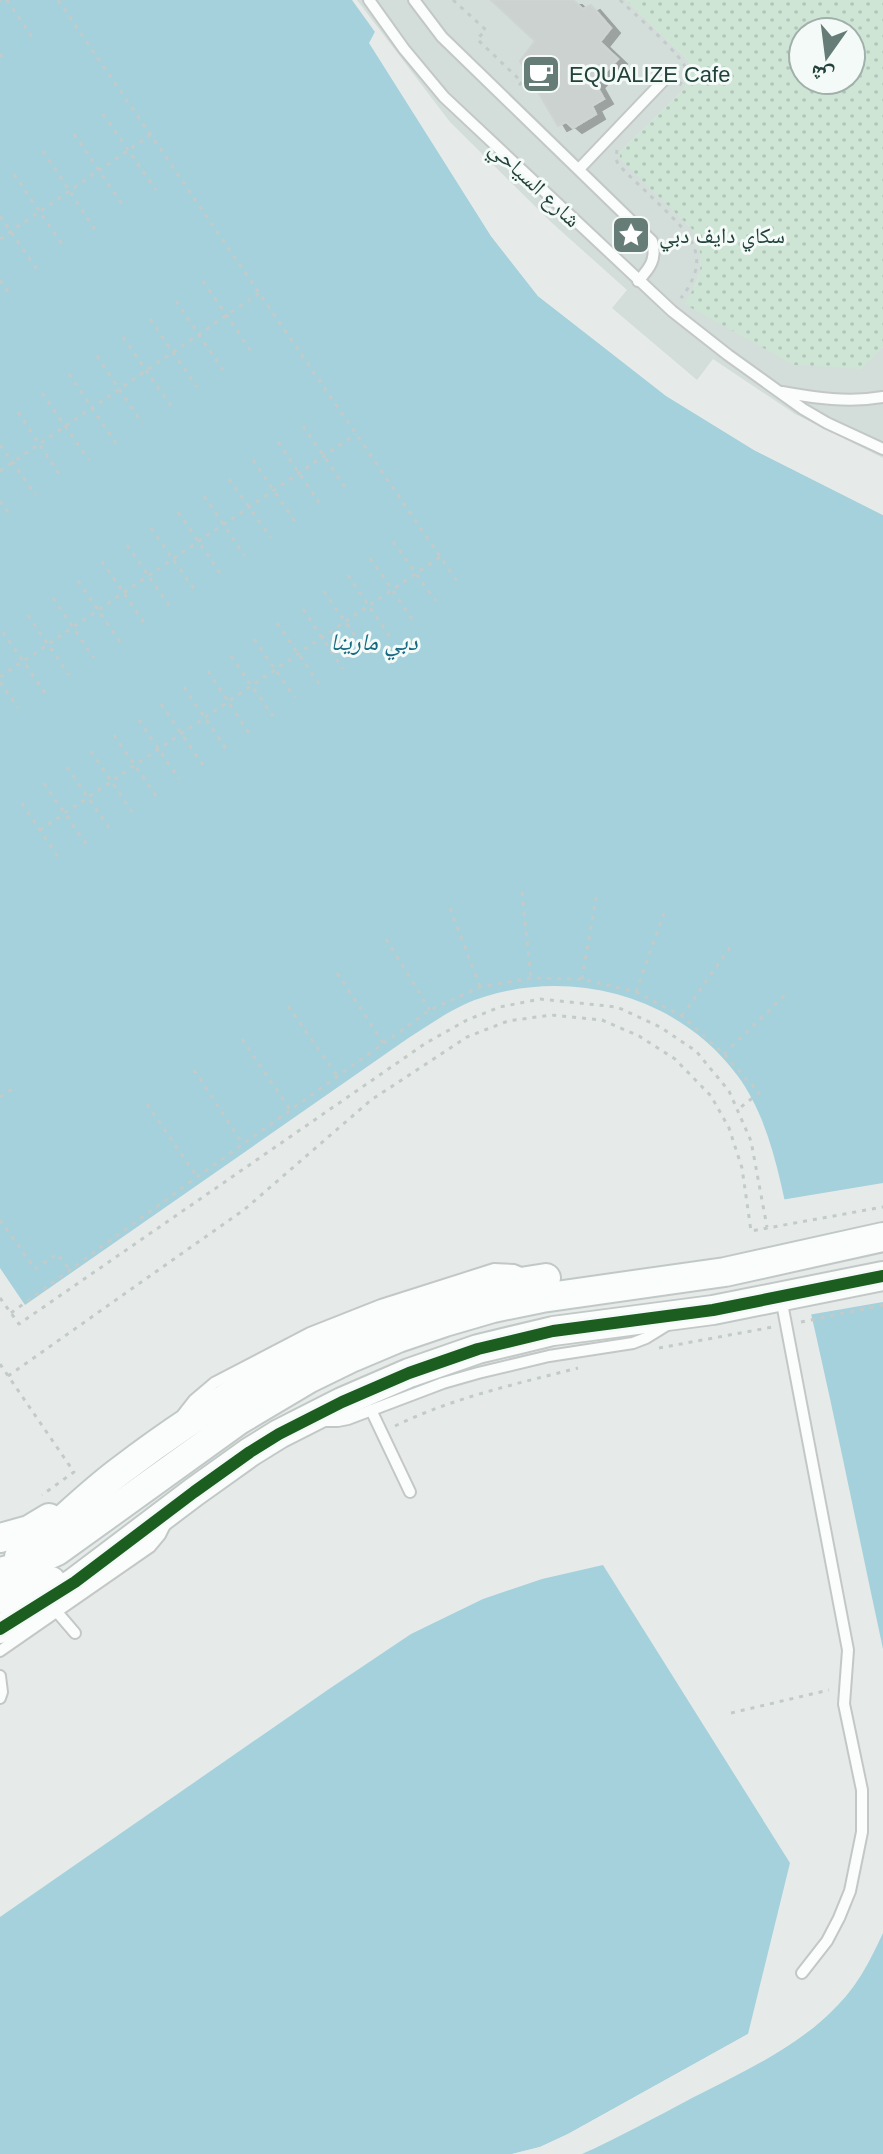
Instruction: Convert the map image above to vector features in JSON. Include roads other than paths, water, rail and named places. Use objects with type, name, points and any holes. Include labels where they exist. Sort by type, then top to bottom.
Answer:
[{"type":"street","points":[[0,1598],[25,1593],[71,1568],[239,1420],[308,1379],[353,1357],[445,1322],[493,1308],[725,1272],[883,1237]]},
{"type":"street","points":[[0,1572],[103,1484],[174,1432],[246,1385],[336,1339],[407,1311],[534,1280],[764,1253],[793,1255]]},
{"type":"street","points":[[0,1629],[75,1582],[250,1452],[375,1386],[478,1349],[553,1331],[745,1305],[883,1276]]},
{"type":"street","points":[[0,1572],[24,1566],[57,1551],[190,1466],[319,1395],[410,1354],[504,1324],[586,1309],[768,1286],[782,1286],[792,1294]]},
{"type":"street","points":[[0,1538],[29,1530],[62,1511],[79,1507]]},
{"type":"lane","name":"شارع السياحي","points":[[369,0],[444,97],[672,311],[803,409],[883,449]]},
{"type":"lane","points":[[414,0],[442,37],[652,241],[655,251],[653,262],[638,281]]},
{"type":"lane","points":[[579,169],[664,80]]},
{"type":"lane","points":[[780,391],[844,400],[883,397]]},
{"type":"lane","points":[[792,1294],[786,1325],[848,1650],[844,1704],[862,1790],[862,1832],[850,1891],[827,1941],[802,1973]]},
{"type":"lane","points":[[309,1419],[338,1421],[443,1383],[490,1370],[549,1356],[633,1343],[659,1331],[681,1314]]},
{"type":"lane","points":[[371,1410],[410,1492]]},
{"type":"lane","points":[[0,1651],[156,1542],[164,1528],[167,1512]]},
{"type":"lane","points":[[57,1612],[75,1633]]},
{"type":"lane","points":[[0,1676],[0,1698]]},
{"type":"water","name":"دبي مارينا","points":[[0,0],[352,0],[375,32],[370,43],[491,236],[538,296],[667,396],[754,450],[883,515],[883,1649],[819,1347],[767,1135],[749,1094],[714,1048],[687,1026],[657,1009],[624,996],[556,986],[521,988],[476,999],[407,1039],[25,1305],[0,1268]]},
{"type":"water","points":[[603,1565],[790,1863],[748,2034],[568,2134],[540,2147],[512,2154],[0,2154],[0,1917],[411,1634],[483,1599],[542,1579]]},
{"type":"water","points":[[883,1933],[883,2154],[582,2154],[748,2069],[801,2037],[849,1992]]},
{"type":"place","name":"EQUALIZE Cafe","points":[[541,74]]},
{"type":"place","name":"سكاي دايف دبي","points":[[631,235]]}]
